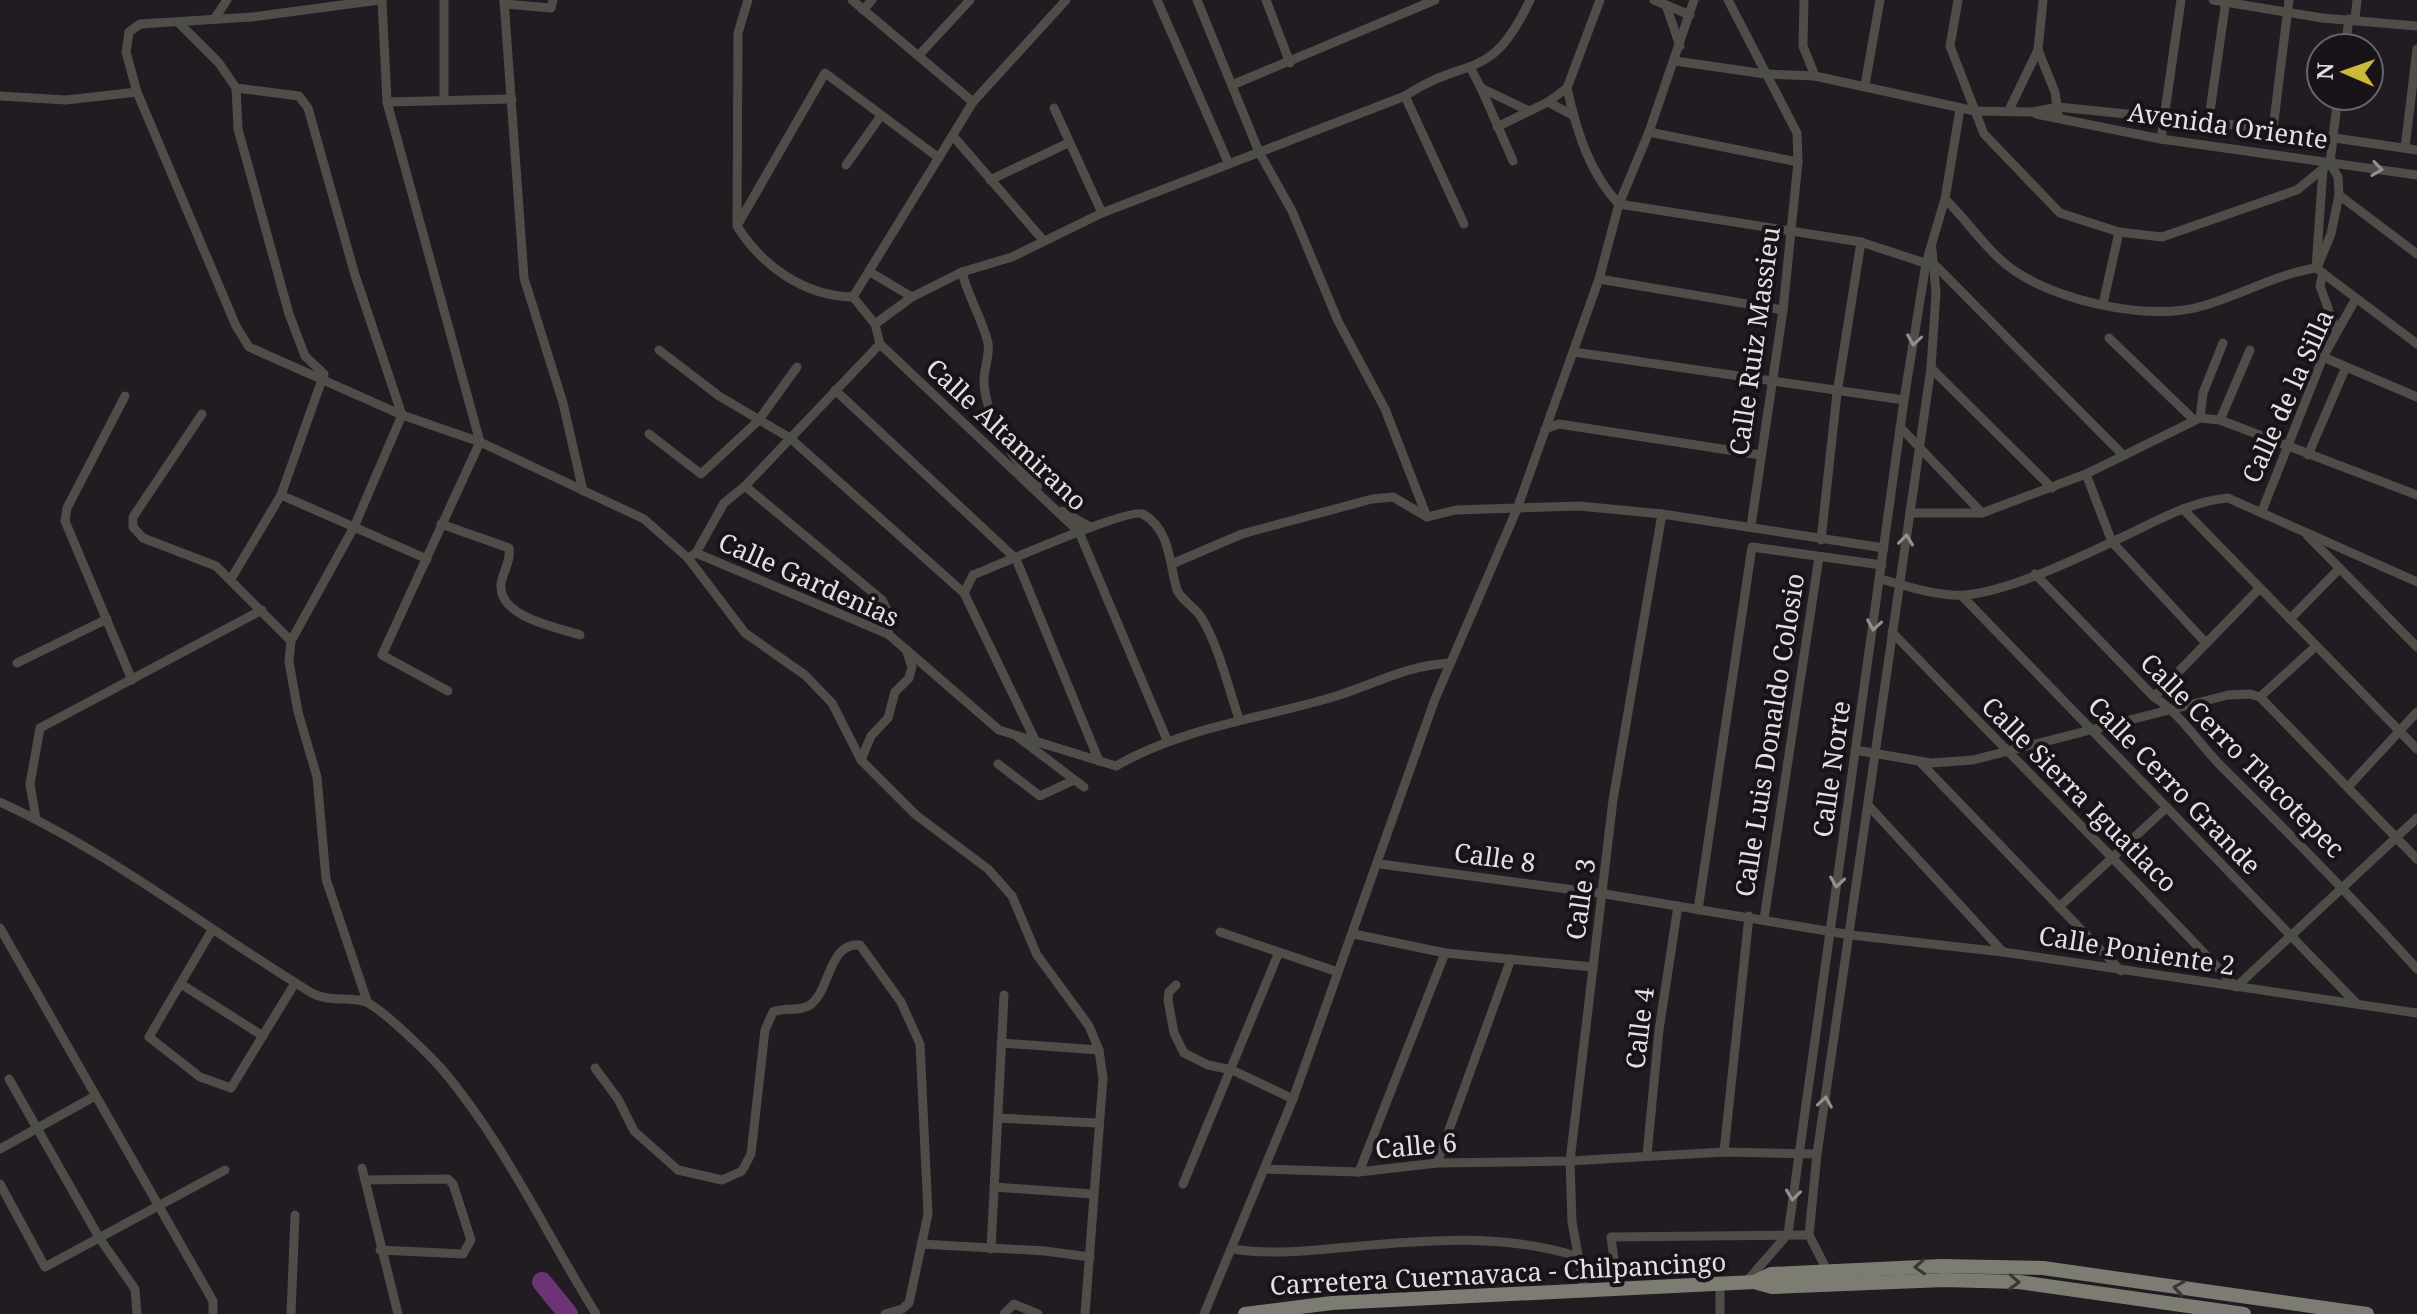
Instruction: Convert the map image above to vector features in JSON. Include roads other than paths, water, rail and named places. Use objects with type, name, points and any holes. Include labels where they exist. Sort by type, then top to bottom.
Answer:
[{"type":"main road","name":"Carretera Cuernavaca - Chilpancingo","points":[[1750,1282],[1771,1274],[1941,1266],[2020,1267],[2367,1314]]},
{"type":"main road","name":"Carretera Cuernavaca - Chilpancingo","points":[[1245,1314],[1332,1303],[1750,1282],[1772,1287],[1944,1280],[2019,1282],[2202,1311],[2244,1314]]},
{"type":"street","points":[[215,18],[227,0]]},
{"type":"street","points":[[448,691],[382,655],[480,442],[387,102],[380,0],[140,24],[129,32],[126,52],[137,92],[236,326],[249,347],[402,415],[480,442],[644,519],[692,556],[745,633],[805,675],[832,703],[861,760],[916,815],[988,869],[1012,896],[1037,955],[1089,1026],[1099,1050],[1103,1078],[1097,1123],[1085,1314]]},
{"type":"street","points":[[444,0],[444,100]]},
{"type":"street","points":[[553,0],[551,8],[504,2],[524,278],[563,403],[583,491]]},
{"type":"street","points":[[748,0],[738,33],[737,226],[752,251],[795,282],[833,297],[853,297]]},
{"type":"street","points":[[852,0],[920,54],[973,102]]},
{"type":"street","points":[[863,10],[872,0]]},
{"type":"street","points":[[920,54],[970,0]]},
{"type":"street","points":[[853,297],[973,102],[1066,0]]},
{"type":"street","points":[[1157,0],[1228,162]]},
{"type":"street","points":[[1197,0],[1259,152],[1292,211],[1338,321],[1385,409],[1427,517]]},
{"type":"street","points":[[1266,0],[1290,63]]},
{"type":"street","points":[[1232,85],[1435,0]]},
{"type":"street","points":[[875,324],[912,297],[962,272],[1012,257],[1102,213],[1405,96],[1429,80],[1471,69],[1489,60],[1504,46],[1530,0]]},
{"type":"street","points":[[1497,127],[1548,102],[1567,88],[1600,0]]},
{"type":"street","points":[[1204,1314],[1293,1099],[1450,663],[1517,509],[1599,279],[1619,204],[1649,132],[1694,0]]},
{"type":"street","name":"Calle Ruiz Massieu","points":[[1728,0],[1797,133],[1798,162],[1783,310],[1770,381],[1751,526]]},
{"type":"street","points":[[1804,0],[1803,46],[1815,76]]},
{"type":"street","points":[[1865,85],[1880,0]]},
{"type":"street","points":[[1958,0],[1950,46],[1984,134],[2060,213],[2119,232],[2162,237],[2297,190],[2327,166]]},
{"type":"street","points":[[2008,112],[2038,50],[2043,0]]},
{"type":"street","points":[[2161,139],[2181,0]]},
{"type":"street","points":[[2213,0],[2287,12],[2417,26]]},
{"type":"street","points":[[2273,129],[2289,0]]},
{"type":"street","points":[[2349,32],[2357,0]]},
{"type":"street","points":[[2208,125],[2226,1]]},
{"type":"street","points":[[1661,2],[1690,15]]},
{"type":"street","points":[[1661,2],[1680,46]]},
{"type":"street","points":[[178,22],[219,63],[236,88],[238,129],[289,314],[305,356],[321,368],[323,382],[281,495],[231,579]]},
{"type":"street","points":[[2405,148],[2417,49]]},
{"type":"street","points":[[2038,50],[2058,107],[2056,120]]},
{"type":"street","name":"Avenida Oriente","points":[[1675,61],[1765,74],[1815,76],[1975,111],[2033,112],[2058,107],[2208,125],[2273,129],[2417,150]]},
{"type":"street","points":[[1471,69],[1513,161]]},
{"type":"street","points":[[737,226],[825,73],[939,158]]},
{"type":"street","points":[[236,88],[299,96],[308,108],[355,275],[402,415],[354,527],[291,641],[289,662],[298,712],[317,777],[326,879],[367,1001],[440,1068],[507,1157],[542,1225],[596,1314]]},
{"type":"street","points":[[1481,88],[1527,110]]},
{"type":"street","points":[[1567,88],[1590,162],[1606,190],[1619,204],[1861,242],[1937,267],[2122,454]]},
{"type":"street","points":[[0,96],[66,100],[137,92]]},
{"type":"street","points":[[1405,96],[1464,224]]},
{"type":"street","points":[[387,102],[512,99]]},
{"type":"street","points":[[1548,102],[1574,116]]},
{"type":"street","points":[[1054,108],[1102,213]]},
{"type":"street","name":"Calle Norte","points":[[1788,1234],[1904,400],[1926,263],[1945,199],[1960,109]]},
{"type":"street","name":"Avenida Oriente","points":[[2033,112],[2056,120],[2161,139],[2327,166],[2417,175]]},
{"type":"street","points":[[2336,112],[2327,166],[2320,271],[2320,286],[2336,330]]},
{"type":"street","points":[[846,165],[880,117]]},
{"type":"street","points":[[1649,132],[1798,162]]},
{"type":"street","points":[[954,137],[1043,240]]},
{"type":"street","points":[[990,180],[1068,143]]},
{"type":"street","points":[[2327,166],[2338,177],[2339,195],[2417,254]]},
{"type":"street","name":"Calle de la Silla","points":[[2320,271],[2339,195]]},
{"type":"street","points":[[1945,199],[2016,273],[2056,291],[2103,304],[2167,313],[2205,306],[2260,284],[2320,271],[2417,344]]},
{"type":"street","points":[[2103,304],[2119,232]]},
{"type":"street","points":[[1821,540],[1837,393],[1861,242]]},
{"type":"street","name":"Calle Norte","points":[[1809,1235],[1817,1154],[1931,368],[1937,267],[1932,248]]},
{"type":"street","points":[[870,272],[912,297]]},
{"type":"street","points":[[962,272],[968,300],[989,346],[984,382],[1003,438],[1034,482],[1062,511],[1090,527]]},
{"type":"street","points":[[1599,279],[1783,310]]},
{"type":"street","points":[[692,556],[724,503],[745,486],[880,344],[875,324],[853,297]]},
{"type":"street","name":"Calle de la Silla","points":[[2262,511],[2323,357],[2355,300]]},
{"type":"street","points":[[2109,338],[2196,418]]},
{"type":"street","points":[[2196,418],[2223,343]]},
{"type":"street","name":"Calle Altamirano","points":[[880,344],[1079,532],[1167,740]]},
{"type":"street","points":[[659,350],[758,421],[790,438],[964,593],[1035,740]]},
{"type":"street","points":[[2220,420],[2250,350]]},
{"type":"street","points":[[1574,352],[1837,393],[1904,400]]},
{"type":"street","points":[[2323,357],[2345,369],[2417,397]]},
{"type":"street","points":[[649,434],[701,474],[758,421],[797,367]]},
{"type":"street","points":[[1931,368],[2052,488]]},
{"type":"street","name":"Calle de la Silla","points":[[2308,455],[2345,369]]},
{"type":"street","points":[[835,390],[1016,559],[1099,761]]},
{"type":"street","points":[[125,396],[67,508],[65,521],[132,680]]},
{"type":"street","points":[[202,414],[133,517],[133,527],[143,538],[216,566],[291,641]]},
{"type":"street","points":[[1910,513],[1982,513],[2086,474],[2196,418],[2220,420],[2417,495]]},
{"type":"street","points":[[1545,429],[1559,424],[1761,455]]},
{"type":"street","points":[[1900,427],[1982,513]]},
{"type":"street","points":[[2086,474],[2112,542],[2206,643]]},
{"type":"street","points":[[745,486],[882,600],[890,616],[888,634]]},
{"type":"street","points":[[281,495],[427,559]]},
{"type":"street","points":[[1174,563],[1242,534],[1372,499],[1393,497],[1427,517],[1456,510],[1579,506],[1751,526],[1884,548]]},
{"type":"street","points":[[1881,579],[1962,596],[1986,592],[2112,542],[2183,509],[2210,499],[2228,498],[2417,582]]},
{"type":"street","points":[[2183,509],[2417,749]]},
{"type":"street","points":[[964,593],[973,575],[1090,527],[1134,512],[1143,514],[1160,531],[1174,563],[1177,592],[1201,616],[1239,719]]},
{"type":"street","name":"Calle 3","points":[[1585,1292],[1576,1256],[1570,1161],[1593,967],[1605,894],[1613,800],[1662,514]]},
{"type":"street","points":[[441,524],[509,548],[510,558],[501,586],[505,602],[515,611],[580,635]]},
{"type":"street","points":[[2301,530],[2417,647]]},
{"type":"street","points":[[1698,910],[1752,547],[1882,565]]},
{"type":"street","name":"Calle Gardenias","points":[[692,556],[888,634],[999,730],[1116,766],[1167,740]]},
{"type":"street","name":"Calle Luis Donaldo Colosio","points":[[1764,919],[1819,557]]},
{"type":"street","points":[[2290,619],[2339,569]]},
{"type":"street","name":"Calle Cerro Tlacotepec","points":[[2035,574],[2154,697],[2171,708],[2209,754],[2343,887],[2417,969]]},
{"type":"street","points":[[2154,697],[2260,588]]},
{"type":"street","name":"Calle Cerro Grande","points":[[1962,596],[2357,1004]]},
{"type":"street","points":[[36,819],[30,784],[40,728],[262,610]]},
{"type":"street","points":[[17,663],[107,619]]},
{"type":"street","name":"Calle Sierra Iguatlaco","points":[[1892,632],[2007,752],[2114,856],[2236,987]]},
{"type":"street","points":[[2260,697],[2316,646]]},
{"type":"street","points":[[861,760],[871,736],[888,718],[895,692],[909,678],[912,667],[905,647]]},
{"type":"street","points":[[1167,740],[1334,696],[1416,665],[1450,663]]},
{"type":"street","points":[[1855,750],[1920,762],[1973,760],[2094,732],[2171,708],[2228,695],[2250,694],[2260,697],[2417,859]]},
{"type":"street","points":[[2348,787],[2417,712]]},
{"type":"street","points":[[1015,735],[1072,781],[1084,787]]},
{"type":"street","points":[[1920,762],[2121,971]]},
{"type":"street","points":[[998,764],[1040,796],[1072,781]]},
{"type":"street","points":[[0,802],[36,819],[164,895],[212,930],[317,997],[367,1001]]},
{"type":"street","points":[[1868,805],[2003,952]]},
{"type":"street","points":[[2059,907],[2166,808]]},
{"type":"street","points":[[2236,987],[2417,818]]},
{"type":"street","name":"Calle 8","points":[[1380,864],[1749,916]]},
{"type":"street","name":"Calle 4","points":[[1647,1155],[1659,1030],[1678,906]]},
{"type":"street","name":"Calle Luis Donaldo Colosio","points":[[1724,1152],[1749,916]]},
{"type":"street","name":"Calle Poniente 2","points":[[1749,916],[1830,932],[2003,952],[2417,1013]]},
{"type":"street","points":[[0,928],[156,1207],[213,1301],[213,1314]]},
{"type":"street","points":[[212,930],[149,1037],[200,1077],[231,1088],[295,983]]},
{"type":"street","points":[[1220,932],[1338,972]]},
{"type":"street","points":[[1354,934],[1445,953],[1593,967]]},
{"type":"street","points":[[595,1068],[618,1099],[634,1131],[678,1170],[722,1180],[742,1171],[751,1154],[765,1030],[773,1012],[784,1007],[803,1009],[814,1002],[841,949],[860,945],[901,1002],[920,1044],[928,1214],[909,1303],[902,1309],[885,1314]]},
{"type":"street","points":[[1183,1184],[1279,952]]},
{"type":"street","points":[[1359,1172],[1445,953]]},
{"type":"street","points":[[1437,1163],[1511,959]]},
{"type":"street","points":[[181,984],[263,1036]]},
{"type":"street","points":[[1176,985],[1169,992],[1168,1000],[1174,1033],[1184,1053],[1208,1065],[1232,1070],[1293,1099]]},
{"type":"street","points":[[991,1249],[1004,995]]},
{"type":"street","points":[[1001,1043],[1099,1050]]},
{"type":"street","points":[[9,1079],[100,1239],[135,1289],[137,1314]]},
{"type":"street","points":[[0,1149],[95,1096]]},
{"type":"street","points":[[998,1118],[1097,1123]]},
{"type":"street","name":"Calle 6","points":[[1266,1169],[1359,1172],[1437,1163],[1570,1161],[1724,1152],[1817,1154]]},
{"type":"street","points":[[362,1168],[398,1314]]},
{"type":"street","points":[[0,1184],[45,1267],[225,1170]]},
{"type":"street","points":[[365,1180],[448,1179],[453,1184],[471,1240],[463,1254],[380,1250]]},
{"type":"street","points":[[994,1187],[1092,1194]]},
{"type":"street","points":[[291,1314],[295,1215]]},
{"type":"street","points":[[1750,1282],[1788,1234]]},
{"type":"street","points":[[1618,1290],[1611,1237],[1809,1235],[1828,1272]]},
{"type":"street","points":[[1232,1249],[1271,1255],[1426,1241],[1504,1240],[1576,1256]]},
{"type":"street","points":[[921,1244],[1045,1251],[1090,1257]]},
{"type":"street","points":[[1720,1284],[1720,1314]]},
{"type":"street","points":[[2202,1311],[2209,1292]]},
{"type":"street","points":[[1004,1314],[1014,1304],[1038,1314]]},
{"type":"waterway","points":[[542,1282],[568,1314]]}]
